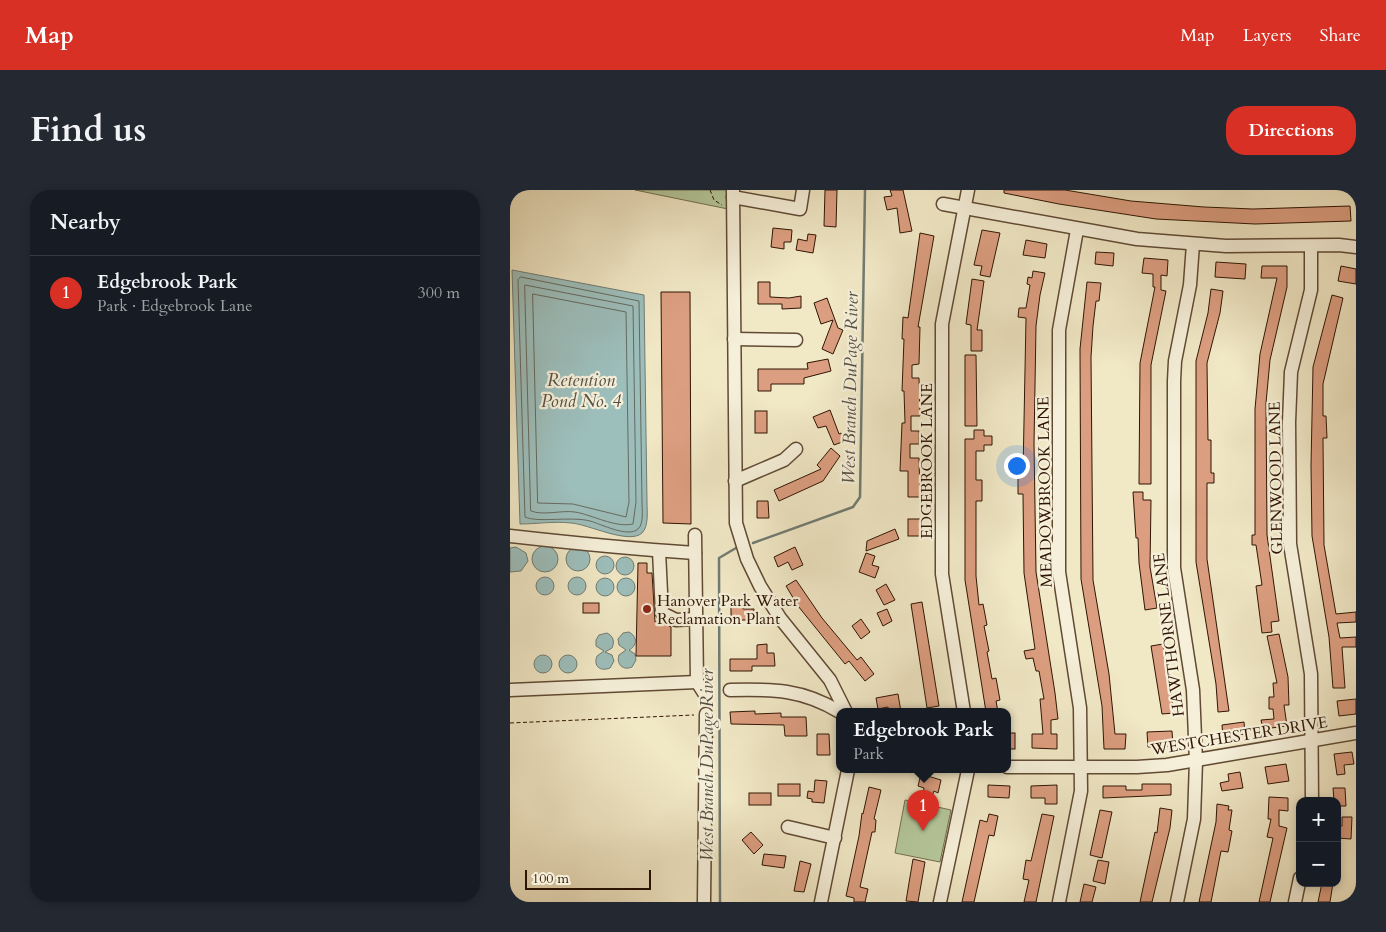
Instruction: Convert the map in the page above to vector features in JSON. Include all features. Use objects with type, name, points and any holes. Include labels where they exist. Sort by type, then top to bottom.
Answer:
[{"type":"street","points":[[802,190],[800,209],[731,198],[734,339],[734,510],[738,532],[760,586],[780,618],[830,680],[844,708]]},
{"type":"street","name":"EDGEBROOK LANE","points":[[963,708],[942,574],[942,324],[968,190]]},
{"type":"street","points":[[942,204],[965,210],[1137,239],[1193,244],[1356,247]]},
{"type":"street","name":"MEADOWBROOK LANE","points":[[1058,902],[1081,791],[1082,767],[1080,708],[1059,572],[1059,330],[1077,230]]},
{"type":"street","name":"HAWTHORNE LANE","points":[[1176,902],[1194,819],[1196,761],[1193,690],[1176,585],[1173,541],[1174,371],[1190,285],[1193,244]]},
{"type":"street","name":"GLENWOOD LANE","points":[[1311,246],[1311,290],[1291,372],[1289,422],[1290,544],[1311,674],[1312,797]]},
{"type":"street","points":[[734,339],[796,340]]},
{"type":"street","points":[[734,481],[784,460],[796,449]]},
{"type":"street","points":[[695,535],[697,682],[706,696]]},
{"type":"street","points":[[510,536],[603,547],[695,553]]},
{"type":"street","points":[[659,551],[662,613],[676,620],[696,619]]},
{"type":"street","points":[[510,690],[697,682]]},
{"type":"street","points":[[730,690],[790,691],[824,702],[836,710]]},
{"type":"street","points":[[704,902],[706,714]]},
{"type":"street","name":"WESTCHESTER DRIVE","points":[[1011,767],[1138,768],[1196,761],[1356,733]]},
{"type":"street","points":[[821,902],[847,773]]},
{"type":"street","points":[[940,902],[967,773]]},
{"type":"street","points":[[788,827],[835,838]]},
{"type":"street","points":[[1294,902],[1298,887]]},
{"type":"path","points":[[710,190],[717,203],[731,198]]},
{"type":"path","points":[[510,723],[706,714]]},
{"type":"green space","points":[[635,190],[728,190],[728,209]]},
{"type":"green space","points":[[905,800],[951,810],[940,862],[895,853]]},
{"type":"water","name":"Retention Pond No. 4","points":[[512,270],[644,295],[647,518],[644,530],[636,536],[618,535],[571,523],[520,524]]},
{"type":"water","points":[[545,546],[554,550],[558,559],[554,568],[545,572],[536,568],[532,559],[536,550]]},
{"type":"water","points":[[516,547],[526,553],[528,561],[521,571],[510,572],[510,548]]},
{"type":"water","points":[[573,547],[583,547],[590,554],[590,564],[583,571],[573,571],[566,564],[566,554]]},
{"type":"water","points":[[605,556],[611,559],[614,565],[611,571],[605,574],[599,571],[596,565],[599,559]]},
{"type":"water","points":[[625,557],[631,560],[634,566],[631,572],[625,575],[619,572],[616,566],[619,560]]},
{"type":"water","points":[[545,577],[551,580],[554,586],[551,592],[545,595],[539,592],[536,586],[539,580]]},
{"type":"water","points":[[577,577],[583,580],[586,586],[583,592],[577,595],[571,592],[568,586],[571,580]]},
{"type":"water","points":[[605,578],[611,581],[614,587],[611,593],[605,596],[599,593],[596,587],[599,581]]},
{"type":"water","points":[[626,578],[632,581],[635,587],[632,593],[626,596],[620,593],[617,587],[620,581]]},
{"type":"water","points":[[629,632],[634,636],[635,644],[629,650],[635,654],[636,660],[632,667],[626,668],[619,664],[619,655],[626,650],[619,645],[618,639],[623,633]]},
{"type":"water","points":[[607,633],[612,637],[613,643],[612,648],[605,652],[612,655],[614,661],[610,668],[600,669],[596,660],[597,656],[604,651],[596,646],[596,640],[599,635]]},
{"type":"water","points":[[543,655],[549,658],[552,664],[549,670],[543,673],[537,670],[534,664],[537,658]]},
{"type":"water","points":[[568,655],[574,658],[577,664],[574,670],[568,673],[562,670],[559,664],[562,658]]},
{"type":"building","points":[[825,190],[837,190],[836,227],[824,226]]},
{"type":"building","points":[[890,190],[903,190],[912,231],[900,233],[897,208],[887,210],[884,197],[892,196]]},
{"type":"building","points":[[1004,190],[1065,190],[1131,201],[1204,207],[1253,209],[1350,206],[1351,221],[1255,224],[1156,219],[1059,204],[1004,193]]},
{"type":"building","points":[[773,228],[792,230],[791,242],[784,242],[784,249],[771,247]]},
{"type":"building","points":[[982,230],[1000,233],[990,277],[980,275],[982,266],[974,265]]},
{"type":"building","points":[[920,233],[934,236],[918,327],[920,327],[919,364],[912,365],[912,378],[919,378],[920,416],[911,416],[911,431],[919,431],[919,444],[910,444],[910,458],[919,458],[920,497],[908,497],[908,471],[900,471],[902,423],[905,423],[904,391],[902,391],[903,317],[908,318]]},
{"type":"building","points":[[808,234],[816,235],[813,253],[796,250],[798,239],[807,241]]},
{"type":"building","points":[[1026,240],[1047,244],[1045,258],[1023,255]]},
{"type":"building","points":[[1096,252],[1114,253],[1113,266],[1095,264]]},
{"type":"building","points":[[1144,258],[1168,260],[1167,276],[1161,275],[1161,290],[1166,291],[1151,365],[1151,484],[1139,484],[1140,363],[1155,287],[1153,287],[1153,274],[1142,273]]},
{"type":"building","points":[[1216,262],[1246,264],[1245,279],[1215,277]]},
{"type":"building","points":[[1262,266],[1287,266],[1287,287],[1270,360],[1266,403],[1267,535],[1279,621],[1271,622],[1272,632],[1262,633],[1256,586],[1262,585],[1256,545],[1252,545],[1252,535],[1255,535],[1255,409],[1260,354],[1277,278],[1261,278]]},
{"type":"building","points":[[1341,266],[1356,269],[1356,284],[1338,281]]},
{"type":"building","points":[[1033,271],[1045,273],[1036,326],[1034,444],[1036,572],[1055,693],[1058,719],[1051,720],[1051,734],[1057,734],[1057,749],[1032,748],[1032,734],[1043,734],[1040,699],[1044,699],[1039,671],[1036,671],[1033,658],[1026,659],[1024,651],[1035,649],[1024,573],[1023,494],[1018,494],[1018,473],[1023,473],[1026,318],[1018,317],[1019,308],[1026,308],[1030,285],[1027,284],[1028,277],[1032,278]]},
{"type":"building","points":[[972,279],[984,281],[977,330],[982,330],[982,351],[971,351],[971,325],[966,324]]},
{"type":"building","points":[[758,282],[770,282],[770,297],[789,298],[801,296],[801,308],[782,309],[782,304],[758,304]]},
{"type":"building","points":[[1087,282],[1101,283],[1099,301],[1096,301],[1091,357],[1093,580],[1109,674],[1115,734],[1126,734],[1125,749],[1104,749],[1102,706],[1081,579],[1080,349]]},
{"type":"building","points":[[1211,289],[1223,291],[1220,313],[1207,363],[1208,440],[1211,440],[1211,473],[1214,473],[1214,483],[1207,483],[1207,559],[1229,711],[1218,712],[1216,684],[1196,562],[1196,361],[1208,313]]},
{"type":"building","points":[[661,292],[690,292],[691,524],[663,523]]},
{"type":"building","points":[[1332,295],[1343,298],[1323,384],[1323,416],[1326,416],[1327,438],[1323,438],[1324,545],[1336,614],[1356,612],[1356,622],[1337,623],[1340,638],[1356,637],[1356,647],[1342,647],[1345,688],[1333,688],[1329,637],[1312,536],[1313,367]]},
{"type":"building","points":[[827,298],[838,328],[843,330],[833,354],[822,349],[833,320],[821,324],[814,303]]},
{"type":"building","points":[[965,355],[976,355],[977,426],[965,426]]},
{"type":"building","points":[[828,359],[831,371],[804,378],[804,384],[771,384],[771,391],[758,391],[758,369],[808,369],[807,363]]},
{"type":"building","points":[[830,410],[839,434],[841,433],[845,441],[834,445],[826,426],[818,428],[813,417]]},
{"type":"building","points":[[755,411],[767,411],[767,433],[755,433]]},
{"type":"building","points":[[974,430],[984,430],[984,436],[992,436],[992,445],[984,445],[984,451],[976,451],[976,480],[982,480],[982,501],[976,501],[976,576],[979,605],[983,604],[987,625],[984,626],[992,679],[996,678],[1000,700],[996,701],[997,708],[985,708],[965,580],[965,439],[974,439]]},
{"type":"building","points":[[831,448],[840,456],[823,481],[779,501],[774,490],[821,469],[817,465]]},
{"type":"building","points":[[1133,492],[1143,492],[1143,500],[1151,500],[1150,567],[1157,608],[1145,610],[1138,538],[1136,538]]},
{"type":"building","points":[[757,501],[768,501],[769,518],[757,518]]},
{"type":"building","points":[[908,519],[920,519],[920,536],[908,536]]},
{"type":"building","points":[[895,529],[899,539],[866,551],[867,541]]},
{"type":"building","points":[[795,547],[803,565],[792,570],[788,562],[778,567],[774,557]]},
{"type":"building","points":[[866,553],[875,556],[872,565],[879,567],[875,578],[859,572]]},
{"type":"building","name":"Hanover Park Water Reclamation Plant","points":[[638,563],[647,563],[647,573],[652,573],[655,622],[662,622],[671,627],[671,656],[636,656]]},
{"type":"building","points":[[796,580],[822,618],[857,660],[861,657],[874,674],[865,681],[849,661],[845,664],[798,606],[786,586]]},
{"type":"building","points":[[886,584],[895,600],[884,605],[876,590]]},
{"type":"building","points":[[731,600],[743,600],[743,609],[754,609],[754,620],[731,620]]},
{"type":"building","points":[[922,602],[939,706],[927,708],[911,604]]},
{"type":"building","points":[[583,603],[599,603],[599,613],[583,613]]},
{"type":"building","points":[[887,609],[892,621],[883,626],[877,613]]},
{"type":"building","points":[[861,619],[870,632],[861,639],[852,626]]},
{"type":"building","points":[[1279,634],[1288,677],[1289,705],[1284,705],[1287,726],[1263,729],[1261,720],[1274,719],[1273,709],[1269,709],[1269,697],[1274,697],[1273,683],[1277,683],[1267,636]]},
{"type":"building","points":[[767,644],[767,653],[774,653],[775,666],[752,666],[752,671],[730,671],[730,659],[757,659],[757,645]]},
{"type":"building","points":[[1163,644],[1174,713],[1162,714],[1151,646]]},
{"type":"building","points":[[898,694],[900,708],[878,708],[876,698]]},
{"type":"building","points":[[1356,699],[1356,714],[1339,716],[1337,701]]},
{"type":"building","points":[[755,711],[755,714],[781,713],[781,717],[806,717],[807,736],[785,736],[784,725],[731,724],[730,712]]},
{"type":"building","points":[[1244,722],[1245,734],[1223,737],[1222,725]]},
{"type":"building","points":[[1172,731],[1173,746],[1148,747],[1147,732]]},
{"type":"building","points":[[1011,733],[1015,733],[1015,749],[1011,749]]},
{"type":"building","points":[[817,734],[829,734],[830,755],[817,755]]},
{"type":"building","points":[[1352,752],[1354,764],[1344,765],[1345,774],[1337,775],[1334,754]]},
{"type":"building","points":[[1286,764],[1289,781],[1268,784],[1265,767]]},
{"type":"building","points":[[1240,772],[1243,788],[1222,791],[1220,783],[1229,781],[1228,774]]},
{"type":"building","points":[[921,774],[941,780],[938,793],[934,791],[932,796],[923,793],[924,788],[918,786]]},
{"type":"building","points":[[815,780],[827,781],[824,803],[812,802],[812,799],[807,798],[808,791],[814,792]]},
{"type":"building","points":[[778,784],[800,784],[800,796],[778,796]]},
{"type":"building","points":[[1142,784],[1171,784],[1171,795],[1103,798],[1103,786],[1126,786],[1126,790],[1142,790]]},
{"type":"building","points":[[988,785],[1010,786],[1009,798],[988,797]]},
{"type":"building","points":[[1057,785],[1057,804],[1045,804],[1045,798],[1031,798],[1031,786]]},
{"type":"building","points":[[869,787],[881,790],[874,819],[876,820],[875,832],[872,832],[860,887],[868,889],[865,902],[854,902],[854,898],[846,896]]},
{"type":"building","points":[[1333,788],[1345,788],[1346,806],[1341,806],[1341,797],[1334,797]]},
{"type":"building","points":[[749,793],[771,793],[771,805],[749,805]]},
{"type":"building","points":[[1269,797],[1288,798],[1288,811],[1279,810],[1279,826],[1287,828],[1270,902],[1259,902],[1273,838],[1267,837],[1271,819],[1268,819]]},
{"type":"building","points":[[1217,804],[1229,806],[1228,810],[1232,810],[1229,830],[1232,831],[1228,852],[1221,851],[1211,902],[1199,902],[1216,822]]},
{"type":"building","points":[[1160,808],[1172,810],[1170,828],[1152,902],[1140,902],[1155,832],[1157,833]]},
{"type":"building","points":[[1100,810],[1112,812],[1102,858],[1090,855]]},
{"type":"building","points":[[989,814],[998,816],[994,836],[989,835],[974,902],[962,902],[980,820],[987,822]]},
{"type":"building","points":[[1042,814],[1054,816],[1036,902],[1024,902],[1029,880],[1023,879],[1026,860],[1031,861]]},
{"type":"building","points":[[1342,817],[1352,817],[1351,839],[1341,838]]},
{"type":"building","points":[[751,832],[763,845],[754,854],[742,840]]},
{"type":"building","points":[[764,854],[786,856],[784,868],[762,865]]},
{"type":"building","points":[[913,859],[925,862],[918,902],[906,901]]},
{"type":"building","points":[[1098,860],[1109,862],[1105,884],[1093,881]]},
{"type":"building","points":[[800,861],[811,864],[804,892],[794,891]]},
{"type":"building","points":[[1084,884],[1096,887],[1092,902],[1080,902]]},
{"type":"building","points":[[1321,887],[1332,887],[1330,902],[1318,902]]},
{"type":"waterway","name":"West Branch DuPage River","points":[[753,543],[853,507],[860,497],[865,190]]},
{"type":"waterway","name":"West Branch DuPage River","points":[[720,902],[719,558],[736,548]]},
{"type":"place","name":"Hanover Park Water Reclamation Plant","points":[[647,609]]},
{"type":"place","name":"Edgebrook Park","points":[[923,831]]}]
